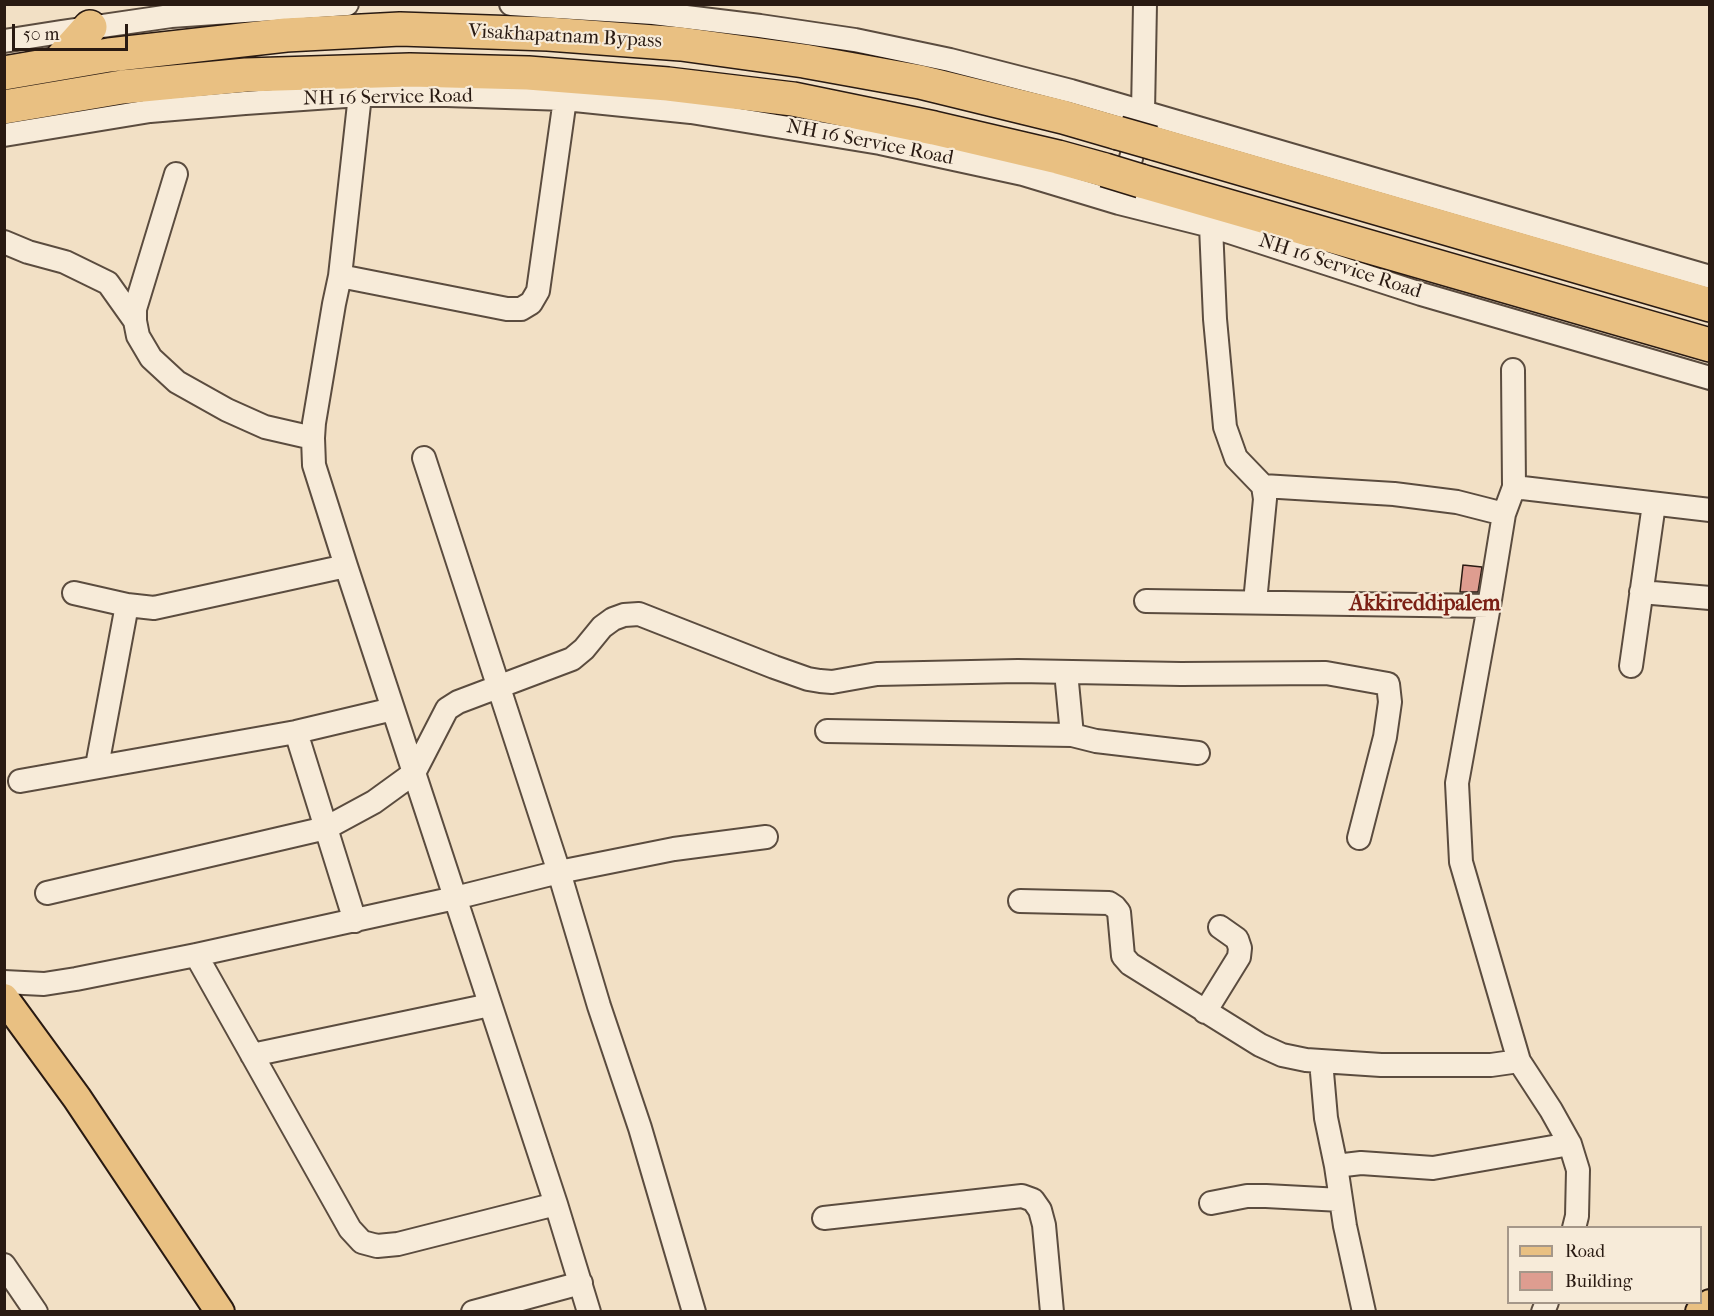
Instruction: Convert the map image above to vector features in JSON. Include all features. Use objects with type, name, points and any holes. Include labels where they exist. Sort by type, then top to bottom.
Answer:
[{"type":"highway","points":[[57,64],[90,27]]},
{"type":"highway","name":"Visakhapatnam Bypass","points":[[4,73],[109,55],[286,35],[400,29],[548,34],[681,44],[804,61],[920,82],[1063,117],[1710,305]]},
{"type":"highway","name":"Visakhapatnam Bypass","points":[[4,107],[122,87],[246,75],[410,70],[528,73],[668,84],[793,99],[934,128],[1058,157],[1105,170],[1130,192],[1710,345]]},
{"type":"main road","points":[[4,999],[77,1098],[215,1310]]},
{"type":"main road","points":[[1700,1311],[1710,1304]]},
{"type":"street","points":[[4,41],[171,16],[346,4]]},
{"type":"street","points":[[511,4],[653,13],[695,11],[855,39],[961,63],[1071,91],[1710,277]]},
{"type":"street","points":[[1130,192],[1143,112],[1145,4]]},
{"type":"street","points":[[360,95],[340,276],[313,438],[314,465],[589,1311]]},
{"type":"street","name":"NH 16 Service Road","points":[[4,135],[150,111],[360,95],[565,99],[691,112],[880,143],[1023,174],[1130,192],[1211,226],[1421,294],[1710,378]]},
{"type":"street","points":[[340,276],[507,309],[521,309],[531,303],[538,291],[565,99]]},
{"type":"street","points":[[176,174],[135,309],[138,336],[151,358],[177,382],[227,410],[265,427],[313,438]]},
{"type":"street","points":[[1211,226],[1215,319],[1225,426],[1236,458],[1263,486],[1265,499],[1256,602]]},
{"type":"street","points":[[4,242],[28,252],[65,262],[108,283],[135,321]]},
{"type":"street","points":[[1513,370],[1514,487],[1504,514],[1490,606],[1457,783],[1461,862],[1519,1060],[1570,1144],[1578,1170],[1577,1216],[1574,1226]]},
{"type":"street","points":[[424,458],[559,872],[599,1006],[640,1128],[694,1311]]},
{"type":"street","points":[[1263,486],[1394,494],[1457,502],[1504,514]]},
{"type":"street","points":[[1514,487],[1710,510]]},
{"type":"street","points":[[1631,666],[1654,504]]},
{"type":"street","points":[[74,593],[127,605],[154,608],[346,566]]},
{"type":"street","points":[[1641,592],[1710,598]]},
{"type":"street","points":[[1146,601],[1490,606]]},
{"type":"street","points":[[97,766],[127,605]]},
{"type":"street","points":[[47,893],[326,828],[374,802],[414,773],[447,709],[458,702],[572,659],[584,649],[602,627],[613,619],[624,615],[639,614],[774,667],[820,681],[832,682],[877,675],[1018,671],[1181,675],[1326,673],[1388,684],[1390,702],[1385,737],[1359,838]]},
{"type":"street","points":[[1066,672],[1072,735]]},
{"type":"street","points":[[20,781],[296,732],[393,709]]},
{"type":"street","points":[[827,731],[1072,735],[1096,741],[1198,753]]},
{"type":"street","points":[[296,732],[355,921]]},
{"type":"street","points":[[4,982],[44,984],[196,956],[455,898],[559,872],[674,849],[766,837]]},
{"type":"street","points":[[1020,901],[1108,903],[1115,907],[1119,912],[1121,922],[1123,956],[1130,964],[1260,1045],[1282,1055],[1306,1060],[1381,1065],[1491,1065],[1519,1060]]},
{"type":"street","points":[[1205,1012],[1239,957],[1240,948],[1237,939],[1220,927]]},
{"type":"street","points":[[196,956],[350,1229],[362,1242],[377,1246],[398,1244],[556,1204]]},
{"type":"street","points":[[252,1055],[490,1005]]},
{"type":"street","points":[[1321,1061],[1326,1118],[1364,1311]]},
{"type":"street","points":[[1336,1166],[1361,1163],[1433,1168],[1570,1144]]},
{"type":"street","points":[[825,1218],[1022,1196],[1033,1200],[1041,1210],[1052,1311]]},
{"type":"street","points":[[1211,1203],[1247,1196],[1341,1200]]},
{"type":"street","points":[[4,1265],[36,1311]]},
{"type":"street","points":[[473,1311],[581,1283]]},
{"type":"building","points":[[1463,565],[1482,567],[1478,592],[1460,592]]},
{"type":"district","name":"Akkireddipalem","points":[[1425,605]]}]
